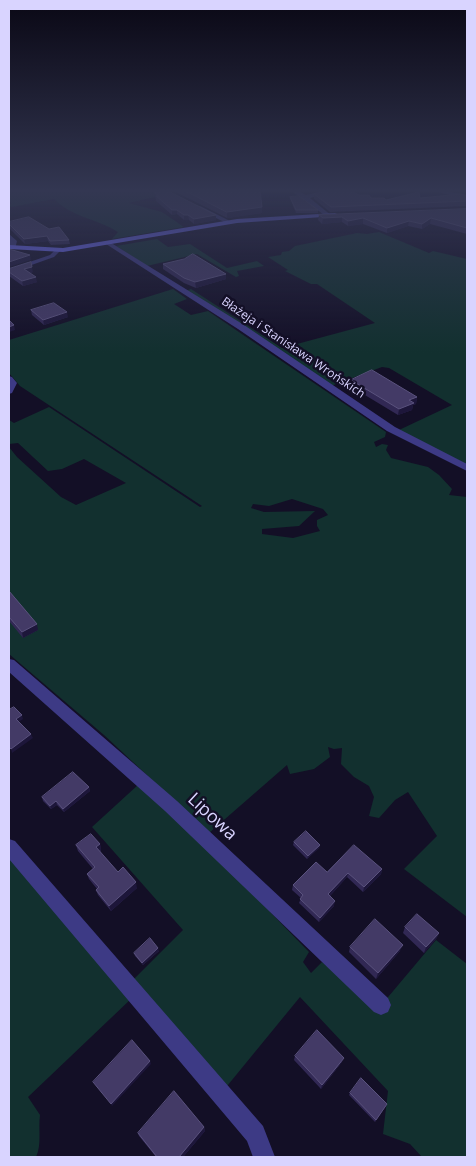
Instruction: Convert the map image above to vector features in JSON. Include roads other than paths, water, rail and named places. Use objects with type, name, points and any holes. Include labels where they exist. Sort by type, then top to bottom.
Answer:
[{"type":"street","points":[[11,248],[58,250],[98,244]]},
{"type":"street","name":"Błażeja i Stanisława Wrońskich","points":[[110,244],[241,328],[391,429],[467,468]]},
{"type":"street","points":[[9,271],[52,256],[58,250]]},
{"type":"street","points":[[9,379],[12,383],[9,391]]},
{"type":"street","name":"Lipowa","points":[[9,664],[171,806],[381,1005]]},
{"type":"street","points":[[9,847],[255,1134],[264,1157]]}]
